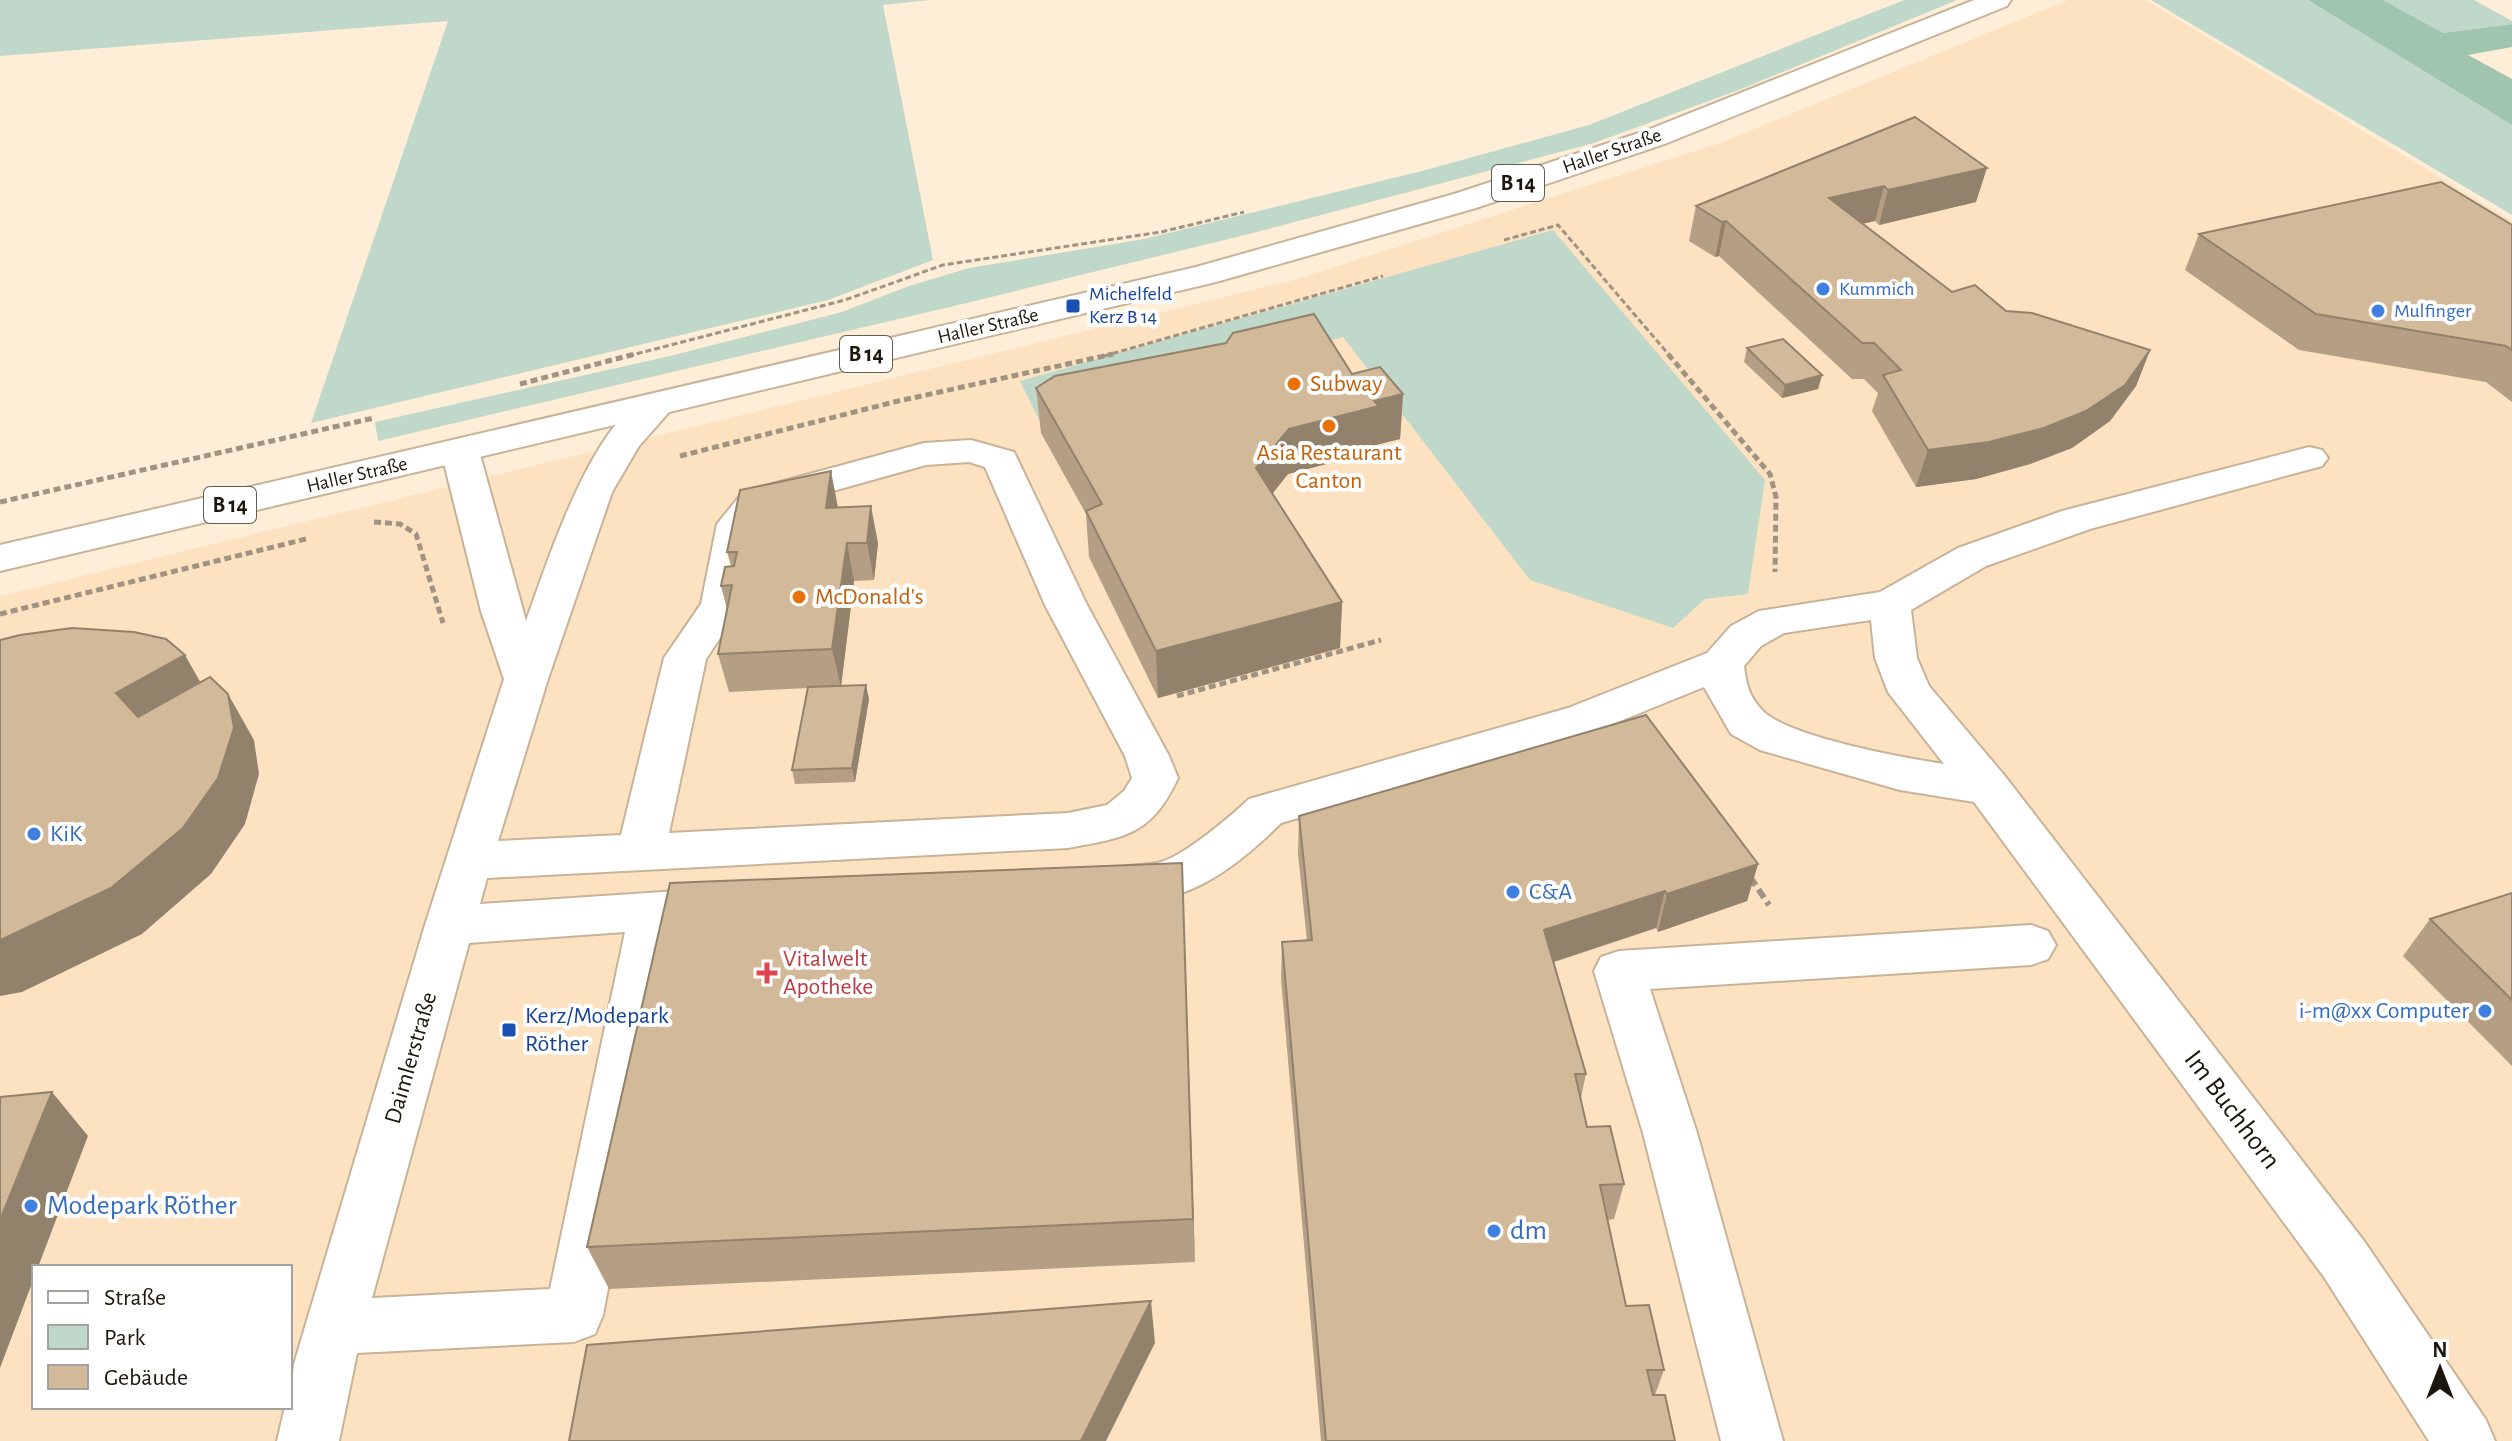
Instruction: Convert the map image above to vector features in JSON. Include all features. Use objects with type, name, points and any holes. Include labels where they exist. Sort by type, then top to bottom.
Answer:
[{"type":"street","name":"Haller Straße","points":[[0,558],[1204,275],[1465,201],[1656,137],[1998,0]]},
{"type":"street","name":"Daimlerstraße","points":[[308,1441],[335,1327],[449,925],[526,679],[593,492],[623,441],[659,403]]},
{"type":"street","points":[[460,451],[502,611],[526,679]]},
{"type":"street","points":[[468,861],[641,852],[1080,829],[1117,820],[1135,811],[1155,778],[1147,756],[1066,605],[1001,460],[971,451],[924,454],[783,493],[753,506],[737,524],[721,605],[685,658],[641,852]]},
{"type":"street","points":[[1078,885],[1170,880],[1237,838],[1265,811],[1582,719],[1722,663],[1746,636],[1774,621],[1890,604],[1972,557],[2076,520],[2309,458]]},
{"type":"street","name":"Im Buchhorn","points":[[1890,604],[1896,658],[1910,692],[1988,787],[2344,1259],[2464,1441]]},
{"type":"street","points":[[1722,663],[1726,692],[1747,723],[1776,739],[1900,774],[1988,787]]},
{"type":"street","points":[[449,925],[762,905]]},
{"type":"street","points":[[335,1327],[574,1315],[654,912]]},
{"type":"street","points":[[1752,1441],[1670,1133],[1619,971],[2031,945]]},
{"type":"path","points":[[515,385],[845,300],[943,265],[1161,232],[1254,210]]},
{"type":"path","points":[[1501,241],[1558,225],[1770,474],[1776,497],[1774,621]]},
{"type":"path","points":[[679,457],[894,402],[1114,354],[1385,275]]},
{"type":"path","points":[[0,502],[384,415]]},
{"type":"path","points":[[365,525],[379,521],[400,524],[416,534],[443,623]]},
{"type":"path","points":[[0,614],[320,536]]},
{"type":"path","points":[[1181,695],[1381,640]]},
{"type":"path","points":[[1740,865],[1767,900],[1788,961]]},
{"type":"shaded area","points":[[2068,0],[2146,0],[2512,221],[2512,1441],[0,1441],[0,596],[1294,280],[1720,143]]},
{"type":"green space","points":[[0,0],[929,0],[883,5],[933,260],[828,300],[311,423],[448,21],[0,56]]},
{"type":"green space","points":[[1904,0],[1957,0],[1739,90],[1594,143],[1261,231],[378,441],[375,422],[670,356],[842,312],[909,286],[969,268],[1144,239],[1422,171],[1589,125]]},
{"type":"green space","points":[[2151,0],[2308,0],[2512,125],[2512,215]]},
{"type":"green space","points":[[2308,0],[2383,0],[2443,33],[2512,24],[2512,47],[2468,55],[2512,79],[2512,125]]},
{"type":"green space","points":[[2383,0],[2474,0],[2512,21],[2512,24],[2443,33]]},
{"type":"green space","points":[[1553,230],[1765,480],[1748,594],[1705,599],[1673,628],[1530,580],[1343,337],[1039,420],[1020,381]]},
{"type":"building","name":"Kummich","points":[[1915,117],[1987,168],[1888,190],[1884,186],[1829,198],[1952,292],[1975,285],[2006,311],[2032,313],[2150,350],[2125,385],[2086,411],[2044,428],[1989,442],[1928,450],[1883,375],[1901,370],[1874,343],[1862,343],[1726,221],[1722,222],[1696,206]]},
{"type":"building","name":"Mulfinger","points":[[2441,182],[2512,225],[2512,350],[2506,346],[2316,314],[2199,234]]},
{"type":"building","points":[[1314,314],[1352,374],[1380,367],[1403,394],[1374,401],[1379,406],[1289,429],[1256,468],[1342,602],[1156,651],[1086,511],[1102,504],[1036,388],[1055,376],[1226,343],[1233,333]]},
{"type":"building","points":[[1783,339],[1822,375],[1785,385],[1747,348]]},
{"type":"building","name":"McDonald's","points":[[831,471],[826,508],[871,506],[867,543],[847,543],[832,649],[718,654],[732,585],[721,586],[725,567],[734,566],[737,552],[727,552],[740,490]]},
{"type":"building","points":[[72,628],[134,632],[166,639],[185,655],[116,693],[138,717],[210,677],[228,694],[234,728],[218,778],[183,828],[111,888],[0,940],[0,640]]},
{"type":"building","points":[[866,685],[852,768],[792,770],[808,687]]},
{"type":"building","points":[[1646,715],[1758,864],[1544,930],[1586,1074],[1575,1074],[1587,1127],[1610,1126],[1624,1184],[1600,1185],[1626,1306],[1649,1305],[1664,1370],[1647,1370],[1653,1395],[1665,1395],[1675,1441],[1326,1441],[1282,942],[1312,940],[1299,816]]},
{"type":"building","points":[[1182,863],[1193,1219],[587,1247],[670,883]]},
{"type":"building","points":[[2512,893],[2512,1000],[2430,919]]},
{"type":"building","points":[[52,1092],[0,1220],[0,1097]]},
{"type":"building","points":[[1151,1301],[1081,1441],[569,1441],[587,1345]]},
{"type":"place","name":"Kummich","points":[[1823,289]]},
{"type":"place","name":"Michelfeld Kerz B 14","points":[[1073,306]]},
{"type":"place","name":"Mulfinger","points":[[2378,311]]},
{"type":"place","name":"Subway","points":[[1294,384]]},
{"type":"place","name":"Asia Restaurant Canton","points":[[1329,426]]},
{"type":"place","name":"McDonald's","points":[[799,597]]},
{"type":"place","name":"KiK","points":[[34,834]]},
{"type":"place","name":"C&A","points":[[1513,892]]},
{"type":"place","name":"Vitalwelt Apotheke","points":[[767,973]]},
{"type":"place","name":"i-m@xx Computer","points":[[2485,1011]]},
{"type":"place","name":"Kerz/Modepark Röther","points":[[509,1030]]},
{"type":"place","name":"Modepark Röther","points":[[31,1206]]},
{"type":"place","name":"dm","points":[[1494,1231]]}]
